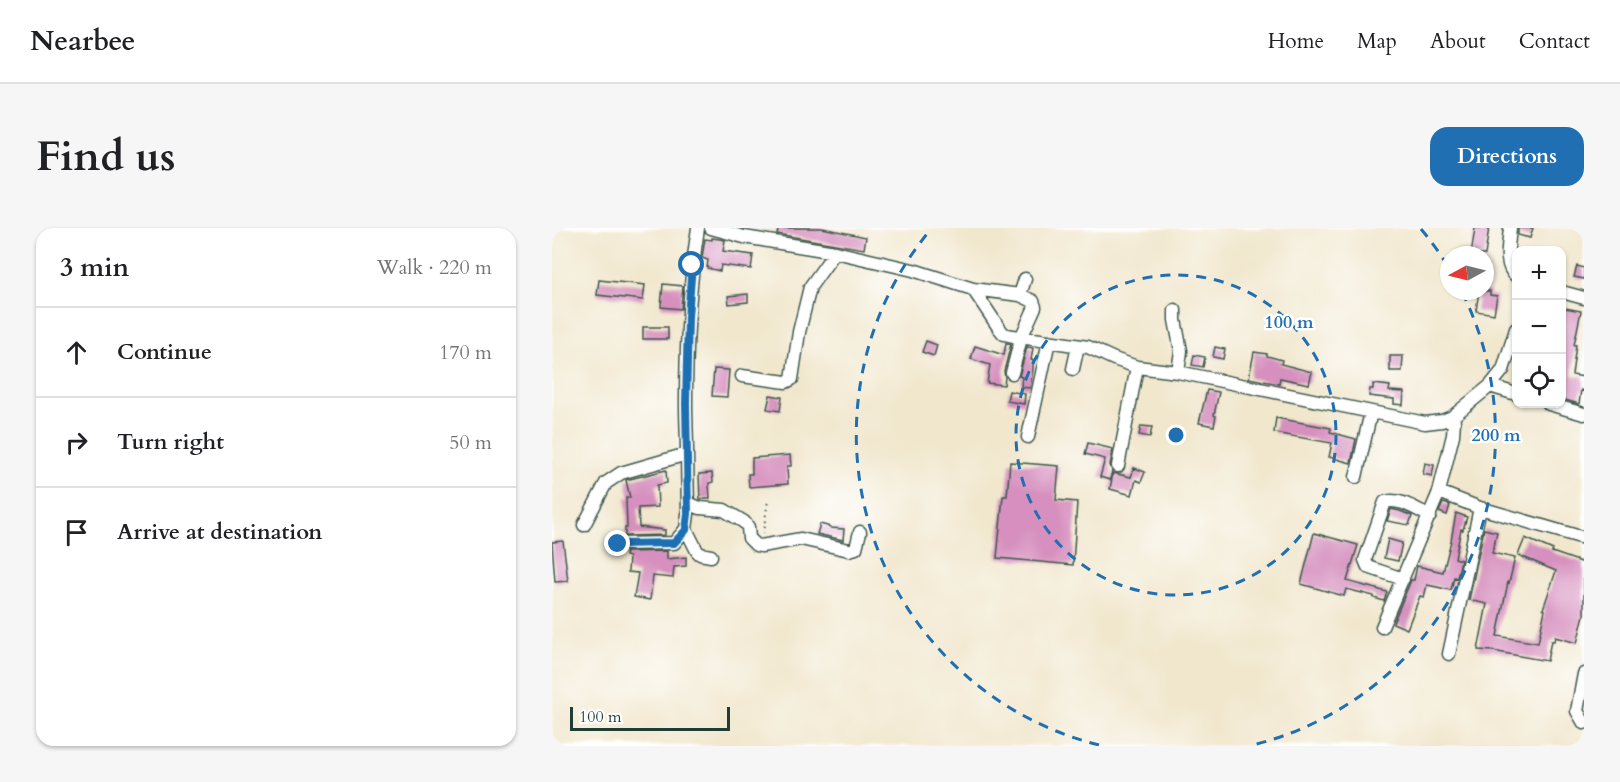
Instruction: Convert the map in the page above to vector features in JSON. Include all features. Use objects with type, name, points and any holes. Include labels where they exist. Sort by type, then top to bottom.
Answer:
[{"type":"street","points":[[698,228],[692,265],[688,317],[686,403],[688,514],[686,530],[697,551],[700,554],[711,556]]},
{"type":"street","points":[[711,228],[744,237],[835,252],[913,270],[973,289],[1020,296],[1033,301],[1035,307],[1021,338],[1012,373]]},
{"type":"street","points":[[1510,228],[1508,254],[1512,269]]},
{"type":"street","points":[[742,376],[786,382],[792,379],[799,332],[810,287],[835,252]]},
{"type":"street","points":[[1020,296],[1025,279]]},
{"type":"street","points":[[973,289],[1004,334],[1088,347],[1137,367],[1179,372],[1425,423],[1452,417],[1490,386],[1503,370],[1512,341]]},
{"type":"street","points":[[1566,293],[1584,298]]},
{"type":"street","points":[[1175,310],[1181,351],[1179,372]]},
{"type":"street","points":[[1028,437],[1049,341]]},
{"type":"street","points":[[1073,369],[1078,346]]},
{"type":"street","points":[[1118,466],[1137,367]]},
{"type":"street","points":[[1490,386],[1512,393]]},
{"type":"street","points":[[1563,408],[1584,414]]},
{"type":"street","points":[[1356,477],[1371,412]]},
{"type":"street","points":[[1382,627],[1439,492],[1453,435],[1452,417]]},
{"type":"street","points":[[584,525],[606,483],[621,473],[687,454]]},
{"type":"street","points":[[1439,492],[1480,507],[1584,538]]},
{"type":"street","points":[[1404,579],[1368,567],[1365,560],[1385,502],[1397,501],[1430,516]]},
{"type":"street","points":[[688,503],[700,508],[724,510],[744,522],[748,527],[751,541],[756,545],[801,539],[849,550],[856,548],[860,532]]},
{"type":"street","points":[[1449,654],[1480,507]]},
{"type":"street","points":[[618,544],[674,543],[686,530]]},
{"type":"street","points":[[1584,674],[1576,711],[1584,723]]},
{"type":"path","points":[[762,546],[768,500]]},
{"type":"building","points":[[779,228],[822,228],[866,237],[864,249],[777,234]]},
{"type":"building","points":[[1475,228],[1489,228],[1486,246],[1472,246]]},
{"type":"building","points":[[1518,228],[1533,228],[1530,238],[1518,235]]},
{"type":"building","points":[[712,238],[725,240],[723,251],[753,255],[751,269],[721,265],[720,271],[707,268],[708,260],[702,258],[705,239],[712,240]]},
{"type":"building","points":[[1577,266],[1584,268],[1584,279],[1574,277]]},
{"type":"building","points":[[599,280],[645,285],[643,300],[597,295]]},
{"type":"building","points":[[663,284],[683,286],[681,309],[661,307]]},
{"type":"building","points":[[748,294],[748,302],[729,304],[728,296]]},
{"type":"building","points":[[1494,296],[1497,296],[1494,314],[1476,311],[1478,300],[1494,300]]},
{"type":"building","points":[[1566,308],[1581,311],[1574,345],[1576,345],[1572,375],[1584,377],[1584,391],[1581,390],[1579,404],[1566,400]]},
{"type":"building","points":[[643,327],[668,327],[668,339],[643,339]]},
{"type":"building","points":[[926,341],[937,345],[934,356],[922,352]]},
{"type":"building","points":[[1006,343],[1011,344],[1004,371],[1004,385],[987,383],[990,365],[971,359],[975,346],[1004,355]]},
{"type":"building","points":[[1027,347],[1033,348],[1030,388],[1021,387],[1022,377],[1019,376]]},
{"type":"building","points":[[1215,347],[1225,349],[1223,359],[1213,357]]},
{"type":"building","points":[[1254,352],[1282,360],[1281,364],[1312,372],[1309,384],[1280,378],[1279,384],[1249,378]]},
{"type":"building","points":[[1194,355],[1205,357],[1203,367],[1192,365]]},
{"type":"building","points":[[1390,356],[1403,356],[1402,371],[1390,371]]},
{"type":"building","points":[[714,369],[729,370],[727,397],[712,396]]},
{"type":"building","points":[[1373,384],[1390,386],[1389,391],[1404,392],[1403,405],[1394,404],[1394,399],[1369,396]]},
{"type":"building","points":[[1207,390],[1219,392],[1214,426],[1199,423]]},
{"type":"building","points":[[1009,391],[1025,394],[1024,404],[1007,401]]},
{"type":"building","points":[[770,395],[782,397],[780,411],[767,409]]},
{"type":"building","points":[[1276,418],[1331,428],[1330,432],[1356,439],[1351,463],[1329,457],[1332,443],[1274,433]]},
{"type":"building","points":[[1141,426],[1152,427],[1150,437],[1139,435]]},
{"type":"building","points":[[1088,443],[1113,449],[1110,480],[1100,477],[1105,459],[1085,454]]},
{"type":"building","points":[[790,455],[791,466],[787,466],[788,484],[749,487],[748,474],[752,474],[752,458]]},
{"type":"building","points":[[1010,462],[1059,466],[1056,500],[1077,502],[1073,565],[997,558],[1003,496],[1007,496]]},
{"type":"building","points":[[1425,463],[1434,465],[1432,476],[1423,474]]},
{"type":"building","points":[[1134,468],[1145,472],[1141,482],[1136,480],[1132,495],[1110,489],[1113,473],[1131,477]]},
{"type":"building","points":[[666,470],[667,483],[657,485],[658,507],[638,508],[639,527],[665,530],[665,535],[625,536],[626,498],[630,498],[626,480]]},
{"type":"building","points":[[712,473],[713,482],[709,483],[710,499],[700,499],[699,474]]},
{"type":"building","points":[[1443,503],[1450,505],[1447,515],[1439,512]]},
{"type":"building","points":[[1391,509],[1412,516],[1409,525],[1387,521]]},
{"type":"building","points":[[1456,513],[1467,517],[1463,530],[1461,529],[1455,558],[1461,560],[1457,578],[1454,577],[1451,590],[1427,585],[1424,597],[1420,596],[1407,629],[1393,623],[1411,580],[1414,580],[1417,566],[1443,572]]},
{"type":"building","points":[[820,524],[844,529],[843,540],[817,534]]},
{"type":"building","points":[[1484,529],[1497,532],[1492,553],[1515,558],[1497,636],[1538,643],[1545,610],[1543,609],[1556,571],[1518,555],[1525,538],[1553,550],[1552,552],[1584,563],[1584,615],[1577,643],[1555,637],[1554,641],[1551,641],[1547,661],[1478,650],[1487,604],[1469,600]]},
{"type":"building","points":[[1314,533],[1358,545],[1347,581],[1387,592],[1384,601],[1346,589],[1344,596],[1301,584]]},
{"type":"building","points":[[1388,539],[1402,543],[1398,561],[1384,558]]},
{"type":"building","points":[[563,541],[568,581],[555,582],[552,542]]},
{"type":"building","points":[[667,551],[667,559],[686,557],[686,566],[674,567],[673,578],[653,576],[650,600],[634,597],[638,573],[628,572],[629,557],[625,556],[626,552]]},
{"type":"route","points":[[618,544],[674,543],[686,530],[688,514],[686,403],[692,265]]}]
